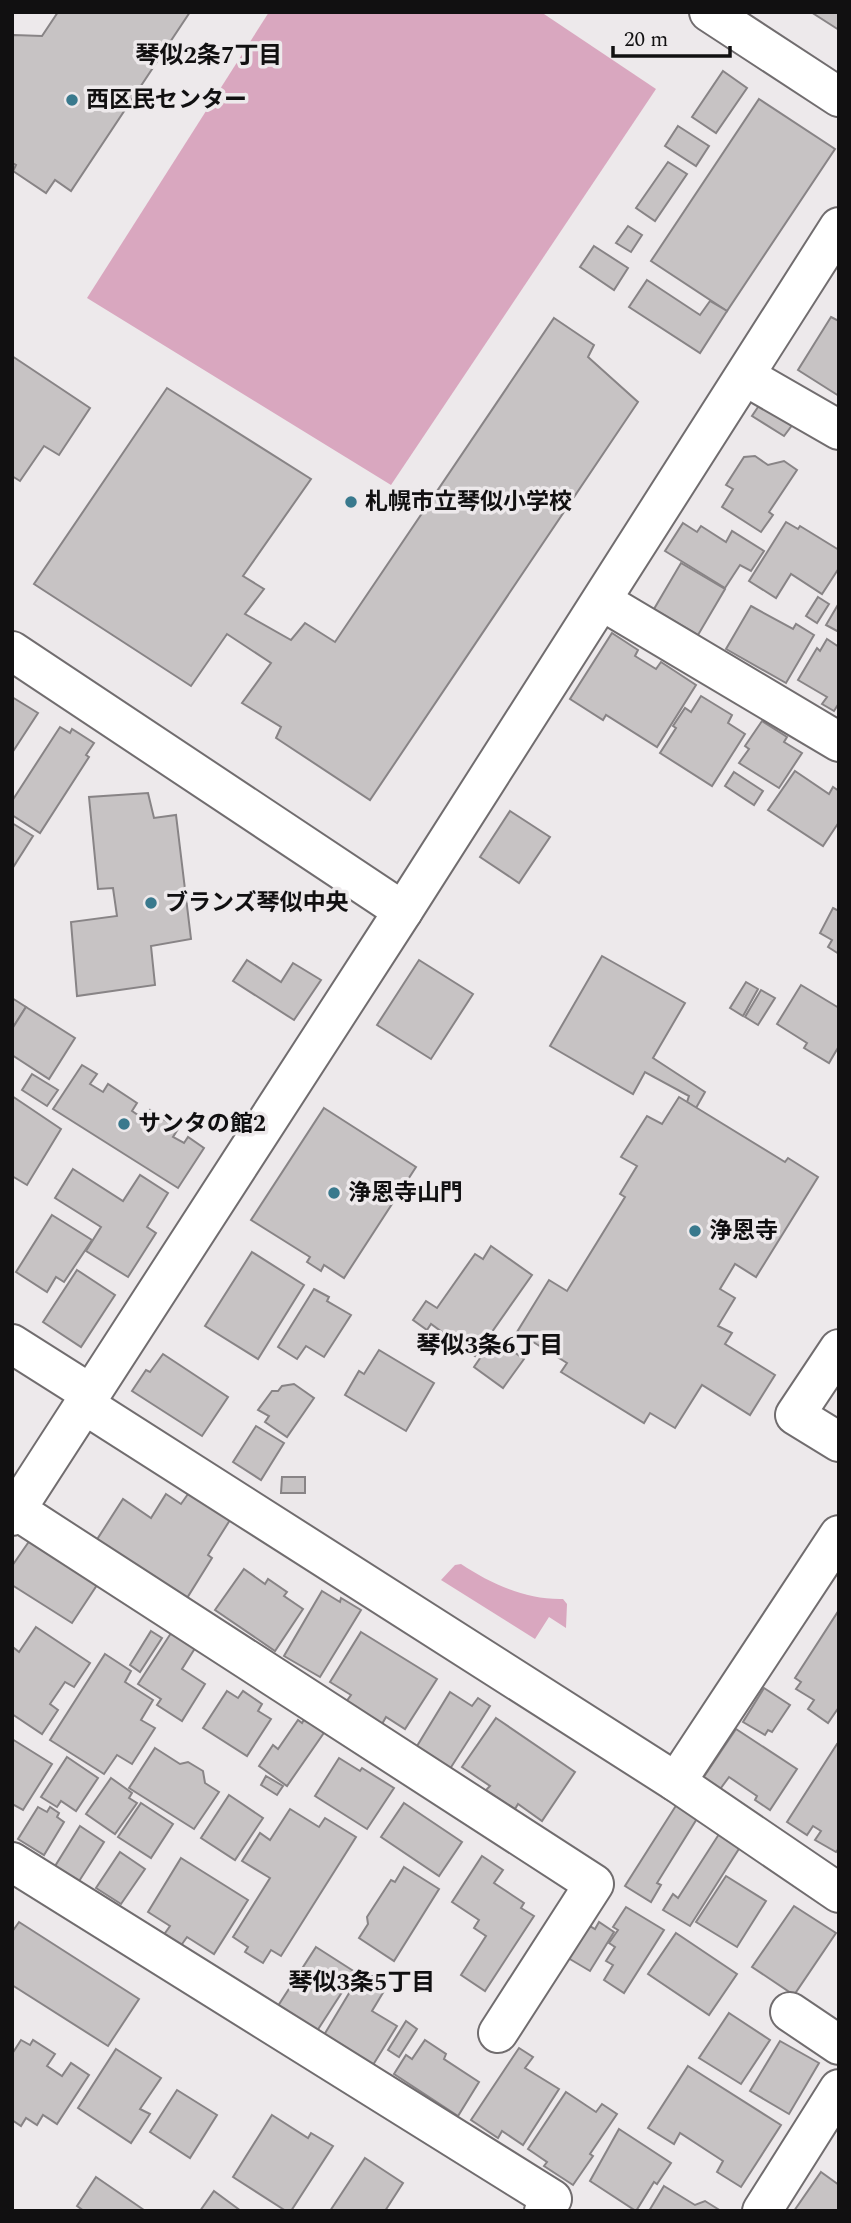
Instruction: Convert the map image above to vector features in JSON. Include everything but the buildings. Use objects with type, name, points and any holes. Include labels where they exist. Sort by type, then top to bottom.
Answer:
[{"type":"street","points":[[709,12],[839,97]]},
{"type":"street","points":[[498,2033],[594,1884],[14,1513],[602,601],[839,227]]},
{"type":"street","points":[[746,376],[839,430]]},
{"type":"street","points":[[602,601],[839,741]]},
{"type":"street","points":[[12,651],[403,911]]},
{"type":"street","points":[[12,1344],[88,1400],[676,1782],[838,1892]]},
{"type":"street","points":[[839,1349],[795,1415],[839,1442]]},
{"type":"street","points":[[676,1782],[839,1535]]},
{"type":"street","points":[[12,1862],[552,2199],[544,2211]]},
{"type":"street","points":[[790,2012],[839,2045]]},
{"type":"street","points":[[762,2211],[839,2089]]},
{"type":"shaded area","points":[[269,12],[541,12],[656,89],[391,485],[87,298]]},
{"type":"shaded area","points":[[461,1564],[484,1578],[522,1594],[563,1599],[567,1604],[566,1628],[549,1617],[535,1639],[441,1580],[455,1565]]},
{"type":"place","name":"西区民センター","points":[[72,100]]},
{"type":"place","name":"札幌市立琴似小学校","points":[[351,502]]},
{"type":"place","name":"ブランズ琴似中央","points":[[151,903]]},
{"type":"place","name":"サンタの館2","points":[[124,1124]]},
{"type":"place","name":"浄恩寺山門","points":[[334,1193]]},
{"type":"place","name":"浄恩寺","points":[[695,1231]]},
{"type":"district","name":"琴似2条7丁目","points":[[209,56]]},
{"type":"district","name":"琴似3条6丁目","points":[[490,1346]]},
{"type":"district","name":"琴似3条5丁目","points":[[362,1983]]}]
